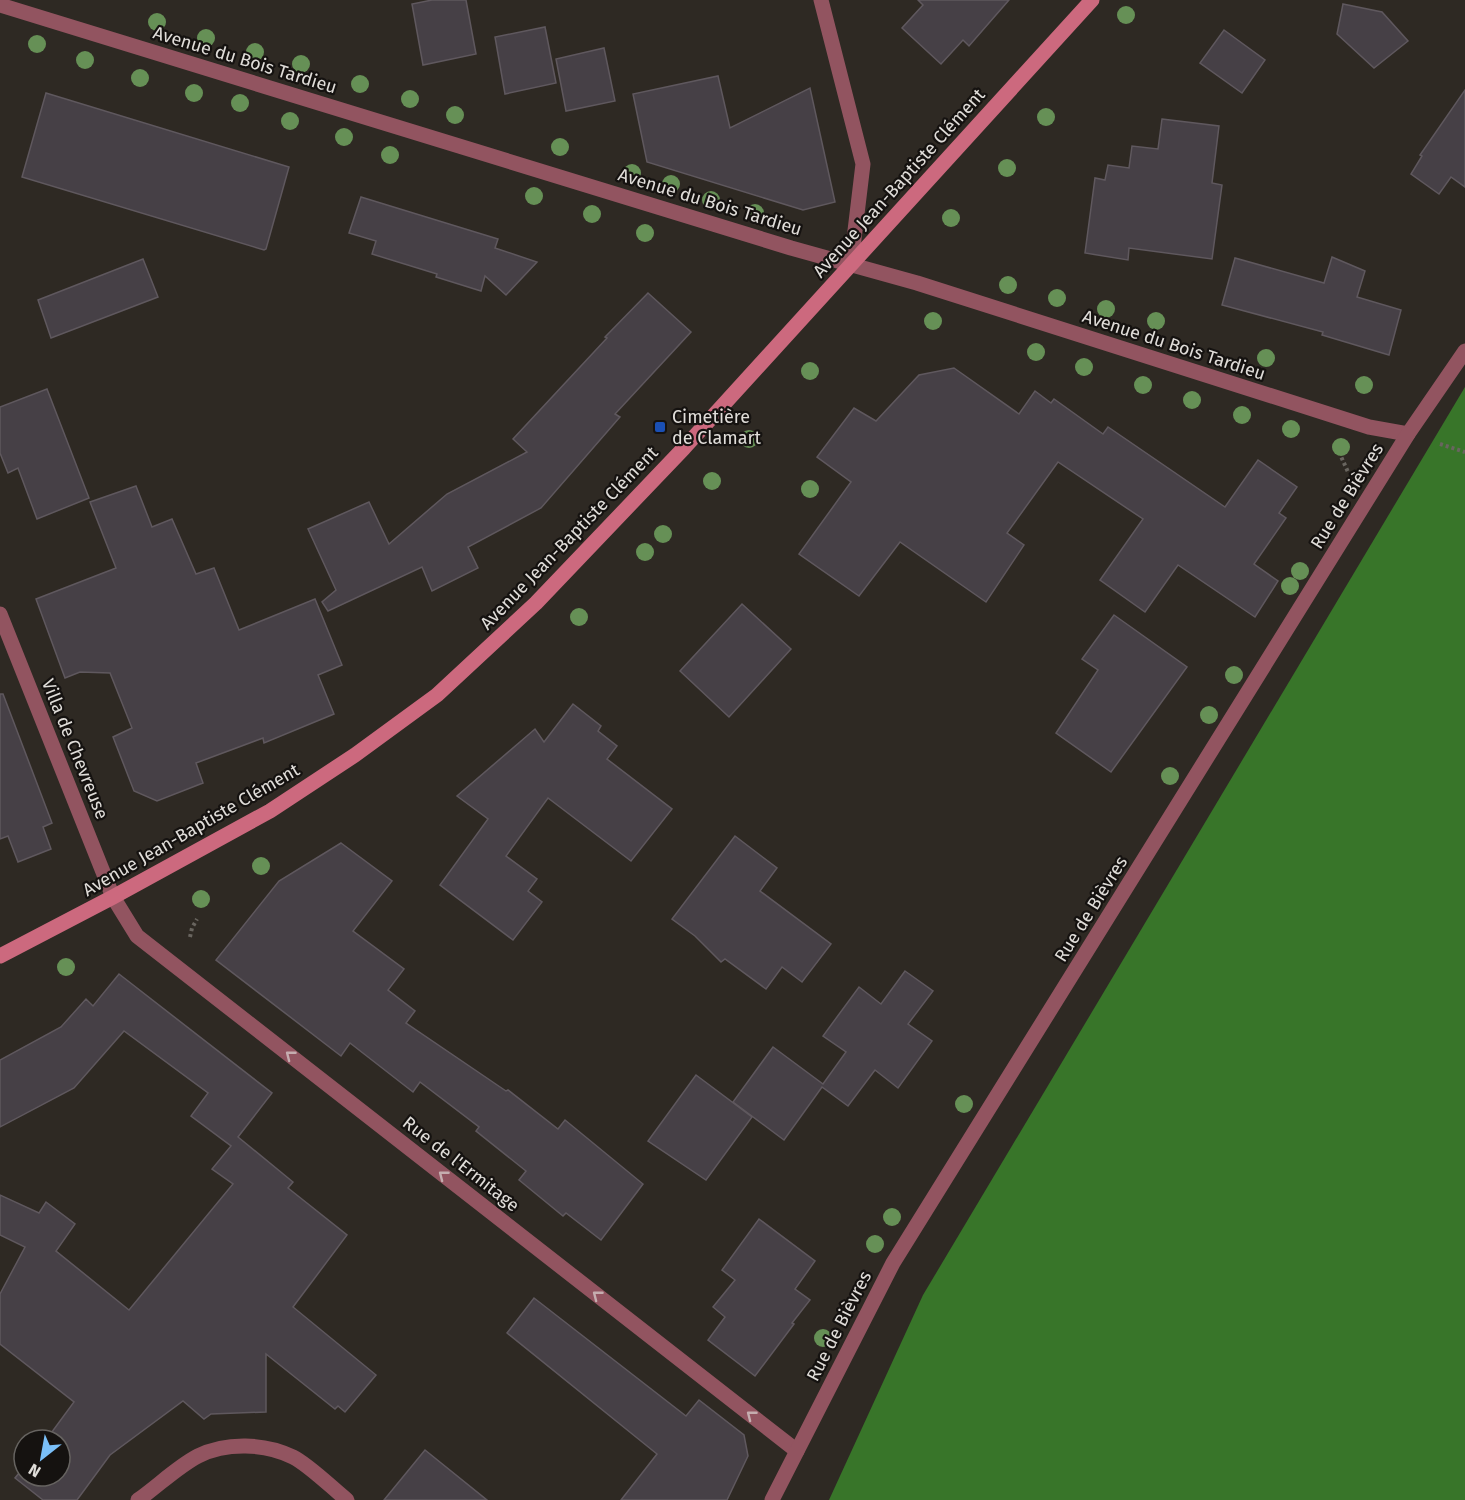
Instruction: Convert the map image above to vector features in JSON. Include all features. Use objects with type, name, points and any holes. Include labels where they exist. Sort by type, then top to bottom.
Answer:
[{"type":"street","points":[[821,0],[863,164],[851,264]]},
{"type":"street","name":"Avenue Jean-Baptiste Clément","points":[[0,956],[270,811],[355,755],[437,695],[536,603],[684,448],[1092,0]]},
{"type":"street","name":"Avenue du Bois Tardieu","points":[[0,5],[851,264],[1369,427],[1408,435]]},
{"type":"street","name":"Rue de Bièvres","points":[[772,1500],[893,1263],[1408,435],[1465,351]]},
{"type":"street","name":"Villa de Chevreuse","points":[[0,614],[113,897]]},
{"type":"street","name":"Rue de l'Ermitage","points":[[113,897],[137,936],[797,1451]]},
{"type":"street","points":[[138,1500],[200,1455],[219,1449],[242,1446],[268,1448],[294,1457],[347,1500]]},
{"type":"path","points":[[1339,451],[1349,475]]},
{"type":"path","points":[[190,941],[192,928],[197,919]]},
{"type":"green space","points":[[1465,387],[1465,1500],[829,1500],[923,1295]]},
{"type":"building","points":[[432,0],[466,0],[476,54],[423,65],[412,4]]},
{"type":"building","points":[[918,0],[1009,0],[969,46],[963,40],[941,64],[902,28],[923,5]]},
{"type":"building","points":[[1343,4],[1382,12],[1408,41],[1374,68],[1337,34]]},
{"type":"building","points":[[545,27],[556,83],[505,94],[495,37]]},
{"type":"building","points":[[1224,30],[1265,60],[1242,93],[1200,63]]},
{"type":"building","points":[[604,48],[615,101],[566,111],[556,59]]},
{"type":"building","points":[[718,76],[730,128],[810,88],[835,202],[803,210],[647,162],[633,94]]},
{"type":"building","points":[[1465,90],[1465,187],[1451,177],[1439,194],[1411,174],[1422,156],[1420,155]]},
{"type":"building","points":[[46,93],[289,167],[266,249],[22,177]]},
{"type":"building","points":[[1162,119],[1219,126],[1212,183],[1222,185],[1212,259],[1129,248],[1128,260],[1085,253],[1095,178],[1105,180],[1108,165],[1129,168],[1132,146],[1158,149]]},
{"type":"building","points":[[361,197],[498,239],[495,248],[537,262],[506,295],[485,276],[481,291],[436,277],[437,274],[372,254],[376,241],[349,233]]},
{"type":"building","points":[[1332,257],[1365,271],[1357,297],[1401,310],[1389,355],[1322,335],[1323,332],[1222,305],[1235,258],[1324,283]]},
{"type":"building","points":[[143,259],[158,297],[51,338],[38,300]]},
{"type":"building","points":[[648,293],[691,332],[615,414],[620,417],[541,508],[468,547],[478,568],[432,591],[422,567],[328,611],[322,602],[336,590],[308,529],[369,502],[389,544],[447,494],[527,452],[513,439]]},
{"type":"building","points":[[954,368],[1019,414],[1035,391],[1051,403],[1054,399],[1103,434],[1108,427],[1225,507],[1258,460],[1297,487],[1279,513],[1286,518],[1254,564],[1278,581],[1255,617],[1178,565],[1145,612],[1100,580],[1143,519],[1058,462],[1007,533],[1024,545],[986,602],[900,542],[859,596],[799,554],[851,482],[817,457],[854,408],[876,421],[919,375]]},
{"type":"building","points":[[47,389],[89,498],[37,519],[18,468],[8,473],[0,453],[0,407]]},
{"type":"building","points":[[136,486],[152,527],[172,519],[196,574],[214,568],[239,630],[315,599],[342,665],[318,675],[334,714],[264,743],[263,738],[196,763],[203,783],[157,801],[134,791],[113,737],[132,728],[110,673],[80,672],[65,678],[36,599],[116,568],[90,502]]},
{"type":"building","points":[[742,604],[791,649],[729,717],[680,671]]},
{"type":"building","points":[[1114,615],[1187,667],[1111,772],[1056,733],[1098,670],[1082,659]]},
{"type":"building","points":[[0,694],[3,694],[52,823],[43,827],[51,849],[18,862],[8,836],[0,839]]},
{"type":"building","points":[[573,704],[601,726],[598,731],[617,746],[607,759],[672,809],[631,861],[548,798],[506,856],[537,879],[528,891],[542,902],[513,940],[440,885],[488,819],[457,796],[535,729],[544,742]]},
{"type":"building","points":[[735,836],[777,868],[760,891],[831,944],[802,982],[782,967],[766,989],[725,959],[721,962],[695,936],[672,919]]},
{"type":"building","points":[[341,843],[392,881],[353,931],[404,969],[388,990],[415,1011],[406,1023],[506,1091],[508,1090],[558,1129],[565,1120],[643,1184],[601,1240],[566,1213],[563,1216],[519,1180],[526,1171],[476,1131],[479,1127],[420,1082],[413,1092],[350,1043],[341,1056],[216,960],[279,881]]},
{"type":"building","points":[[905,971],[933,991],[908,1024],[932,1041],[898,1088],[875,1070],[848,1106],[822,1087],[784,1140],[733,1102],[773,1047],[823,1084],[846,1052],[823,1036],[859,987],[881,1004]]},
{"type":"building","points":[[119,974],[272,1093],[238,1137],[293,1182],[288,1188],[347,1235],[293,1307],[376,1375],[345,1412],[338,1406],[335,1409],[266,1354],[266,1412],[211,1414],[204,1419],[183,1401],[110,1455],[77,1500],[43,1500],[28,1488],[72,1488],[72,1428],[55,1428],[74,1402],[0,1344],[0,1294],[25,1247],[0,1235],[0,1195],[39,1213],[46,1202],[75,1224],[56,1251],[129,1310],[233,1184],[212,1169],[231,1146],[191,1116],[208,1093],[124,1031],[74,1088],[0,1127],[0,1060],[61,1027],[86,999],[93,1006]]},
{"type":"building","points":[[696,1075],[752,1117],[706,1180],[648,1141]]},
{"type":"building","points":[[759,1219],[815,1261],[795,1289],[810,1300],[755,1376],[708,1340],[725,1317],[713,1307],[735,1280],[722,1270]]},
{"type":"building","points":[[534,1298],[686,1416],[699,1400],[744,1435],[748,1456],[727,1500],[621,1500],[657,1454],[507,1333]]},
{"type":"building","points":[[425,1450],[487,1500],[384,1500]]},
{"type":"place","name":"Cimetière de Clamart","points":[[660,427]]}]
